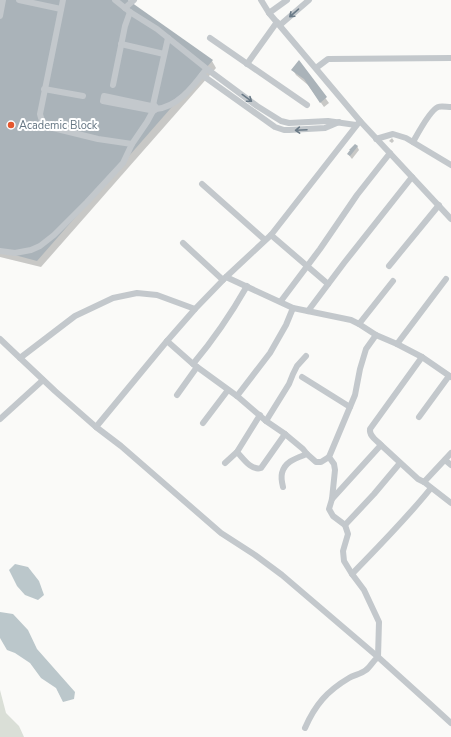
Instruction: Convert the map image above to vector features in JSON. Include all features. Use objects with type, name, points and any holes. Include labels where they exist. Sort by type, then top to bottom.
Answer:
[{"type":"street","points":[[0,16],[3,0]]},
{"type":"street","points":[[19,0],[61,9]]},
{"type":"street","points":[[63,0],[44,89],[40,114],[42,122],[48,126],[98,139],[132,144]]},
{"type":"street","points":[[114,85],[128,10],[134,0]]},
{"type":"street","points":[[261,0],[269,13],[316,68],[358,123],[390,153],[451,219]]},
{"type":"street","points":[[269,13],[287,0]]},
{"type":"street","points":[[247,64],[278,24],[309,0]]},
{"type":"street","points":[[118,1],[257,106],[281,121],[288,123],[328,121],[358,123]]},
{"type":"street","points":[[0,251],[15,253],[31,250],[40,246],[54,235],[87,202],[123,163],[132,144],[147,122],[153,108],[168,38]]},
{"type":"street","points":[[210,38],[307,105]]},
{"type":"street","points":[[121,44],[164,54]]},
{"type":"street","points":[[316,68],[328,58],[451,58]]},
{"type":"street","points":[[153,108],[104,96],[103,100],[153,108],[167,107],[179,100],[196,84],[207,69]]},
{"type":"street","points":[[202,75],[275,127],[284,130],[325,128],[339,122]]},
{"type":"street","points":[[225,91],[229,85]]},
{"type":"street","points":[[44,89],[83,96]]},
{"type":"street","points":[[413,142],[432,111],[438,107],[451,107]]},
{"type":"street","points":[[96,426],[195,308],[271,235],[358,123]]},
{"type":"street","points":[[376,139],[393,134],[406,138],[451,164]]},
{"type":"street","points":[[281,301],[320,249],[357,195],[390,153]]},
{"type":"street","points":[[308,311],[344,262],[412,177]]},
{"type":"street","points":[[202,184],[265,240]]},
{"type":"street","points":[[390,266],[439,206]]},
{"type":"street","points":[[271,235],[328,284]]},
{"type":"street","points":[[183,242],[225,278],[247,286],[293,308],[351,320],[376,335],[422,357],[450,376],[419,417]]},
{"type":"street","points":[[397,344],[446,280]]},
{"type":"street","points":[[359,324],[392,281]]},
{"type":"street","points":[[177,395],[247,286]]},
{"type":"street","points":[[20,358],[75,316],[113,298],[137,293],[157,295],[195,308]]},
{"type":"street","points":[[237,396],[270,353],[286,325],[293,308]]},
{"type":"street","points":[[167,341],[195,365],[237,396],[266,421],[285,434],[316,462],[321,462],[329,457],[355,395],[366,349],[376,335]]},
{"type":"street","points":[[0,339],[43,380],[96,426],[122,446],[221,533],[282,575],[378,657],[451,723]]},
{"type":"street","points":[[266,421],[289,384],[293,374],[306,356]]},
{"type":"street","points":[[422,357],[369,432],[371,436],[418,479],[451,503]]},
{"type":"street","points":[[302,377],[350,408]]},
{"type":"street","points":[[0,419],[43,380]]},
{"type":"street","points":[[203,423],[228,390]]},
{"type":"street","points":[[226,463],[237,452],[260,415]]},
{"type":"street","points":[[237,452],[253,468],[261,468],[285,434]]},
{"type":"street","points":[[332,499],[381,445]]},
{"type":"street","points":[[424,482],[451,453]]},
{"type":"street","points":[[283,486],[282,474],[285,467],[293,459],[307,454]]},
{"type":"street","points":[[305,728],[311,715],[323,697],[337,685],[366,670],[378,657],[379,622],[364,590],[344,561],[343,551],[348,534],[345,525],[333,516],[329,508],[332,499],[335,470],[334,464],[329,457]]},
{"type":"street","points":[[445,460],[451,465]]},
{"type":"street","points":[[345,525],[400,463]]},
{"type":"street","points":[[352,574],[398,527],[431,488]]},
{"type":"shaded area","points":[[15,564],[28,567],[39,581],[44,595],[38,600],[25,595],[17,586],[9,570]]},
{"type":"shaded area","points":[[0,612],[13,614],[28,630],[37,649],[75,692],[74,699],[63,702],[56,688],[41,678],[30,663],[15,653],[7,650],[0,638]]},
{"type":"shaded area","points":[[0,690],[6,713],[19,726],[24,737],[0,737]]},
{"type":"building","points":[[0,0],[128,0],[213,60],[37,261],[0,251]]},
{"type":"building","points":[[299,60],[327,97],[320,103],[304,79],[291,70]]},
{"type":"building","points":[[355,144],[358,146],[350,156],[347,154]]},
{"type":"place","name":"Academic Block","points":[[11,125]]}]
